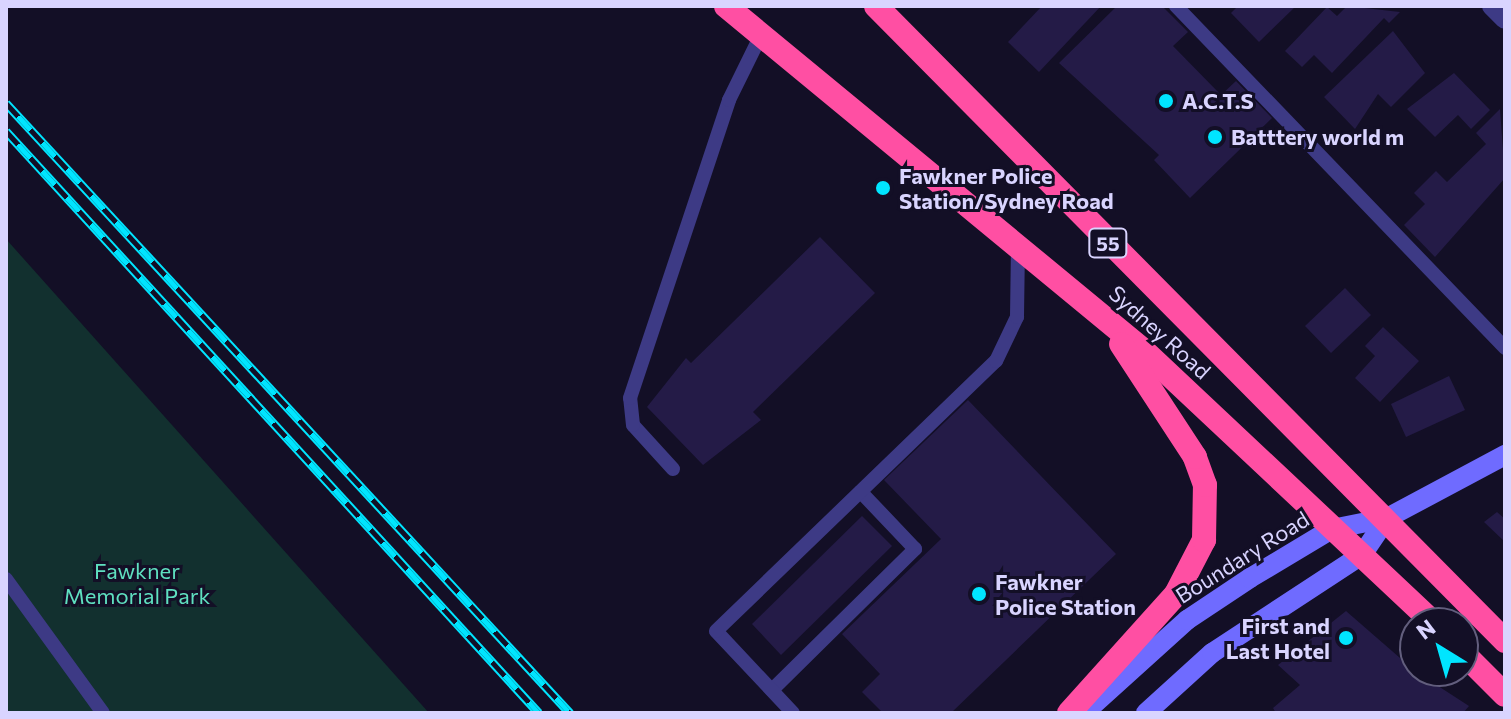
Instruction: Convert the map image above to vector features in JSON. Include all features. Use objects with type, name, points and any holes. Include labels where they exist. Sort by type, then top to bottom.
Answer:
[{"type":"highway","name":"Sydney Road","points":[[726,6],[1018,242],[1100,313],[1417,607]]},
{"type":"highway","name":"Sydney Road","points":[[876,6],[1387,518],[1505,641]]},
{"type":"highway","points":[[1069,713],[1176,594],[1197,561],[1207,511],[1195,457],[1100,313]]},
{"type":"highway","points":[[1479,669],[1505,695]]},
{"type":"main road","points":[[1146,713],[1212,653],[1362,555],[1387,518],[1505,455]]},
{"type":"main road","name":"Boundary Road","points":[[1084,713],[1187,620],[1332,529],[1387,518]]},
{"type":"street","points":[[1492,6],[1505,19]]},
{"type":"street","points":[[1501,713],[1505,705]]},
{"type":"lane","points":[[1176,6],[1505,348]]},
{"type":"lane","points":[[673,469],[633,425],[630,398],[729,100],[761,35]]},
{"type":"lane","points":[[793,713],[716,631],[996,361],[1017,317],[1018,242]]},
{"type":"lane","points":[[772,690],[915,549],[861,492]]},
{"type":"lane","points":[[6,579],[103,713]]},
{"type":"green space","name":"Fawkner Memorial Park","points":[[6,239],[429,713],[6,713]]},
{"type":"building","points":[[1042,6],[1101,6],[1039,72],[1008,42]]},
{"type":"building","points":[[1117,6],[1162,6],[1188,32],[1173,46],[1221,95],[1236,81],[1272,118],[1190,198],[1154,160],[1159,155],[1059,63]]},
{"type":"building","points":[[1238,6],[1296,6],[1259,42],[1231,13]]},
{"type":"building","points":[[1347,6],[1400,12],[1389,23],[1384,18],[1332,73],[1314,55],[1302,67],[1285,51],[1327,7],[1337,16]]},
{"type":"building","points":[[1393,31],[1425,73],[1391,107],[1378,94],[1355,129],[1324,97]]},
{"type":"building","points":[[1454,73],[1490,110],[1471,129],[1458,115],[1435,137],[1407,109]]},
{"type":"building","points":[[1500,109],[1505,178],[1435,257],[1404,225],[1425,204],[1414,193],[1436,171],[1447,182],[1486,144],[1476,133]]},
{"type":"building","points":[[820,237],[875,293],[753,412],[761,420],[703,465],[647,407],[686,358],[691,363]]},
{"type":"building","points":[[1345,288],[1371,315],[1331,353],[1305,326]]},
{"type":"building","points":[[1383,327],[1419,361],[1380,402],[1355,378],[1375,356],[1365,346]]},
{"type":"building","points":[[1449,376],[1465,410],[1406,437],[1391,404]]},
{"type":"building","name":"Fawkner Police Station","points":[[968,400],[1116,554],[951,713],[883,713],[862,692],[880,674],[842,634],[941,539],[884,480]]},
{"type":"building","points":[[1497,512],[1505,519],[1505,542],[1484,522]]},
{"type":"building","points":[[862,516],[892,546],[781,655],[752,624]]},
{"type":"building","name":"First and Last Hotel","points":[[1346,611],[1399,657],[1399,687],[1440,687],[1469,706],[1463,713],[1276,713],[1273,708],[1300,685],[1278,665]]},
{"type":"railway","points":[[6,103],[570,713]]},
{"type":"railway","points":[[6,131],[539,713]]},
{"type":"place","name":"A.C.T.S","points":[[1166,101]]},
{"type":"place","name":"Batttery world m","points":[[1215,137]]},
{"type":"place","name":"Fawkner Police Station/Sydney Road","points":[[883,188]]},
{"type":"place","name":"Fawkner Police Station","points":[[979,594]]},
{"type":"place","name":"First and Last Hotel","points":[[1346,638]]}]
